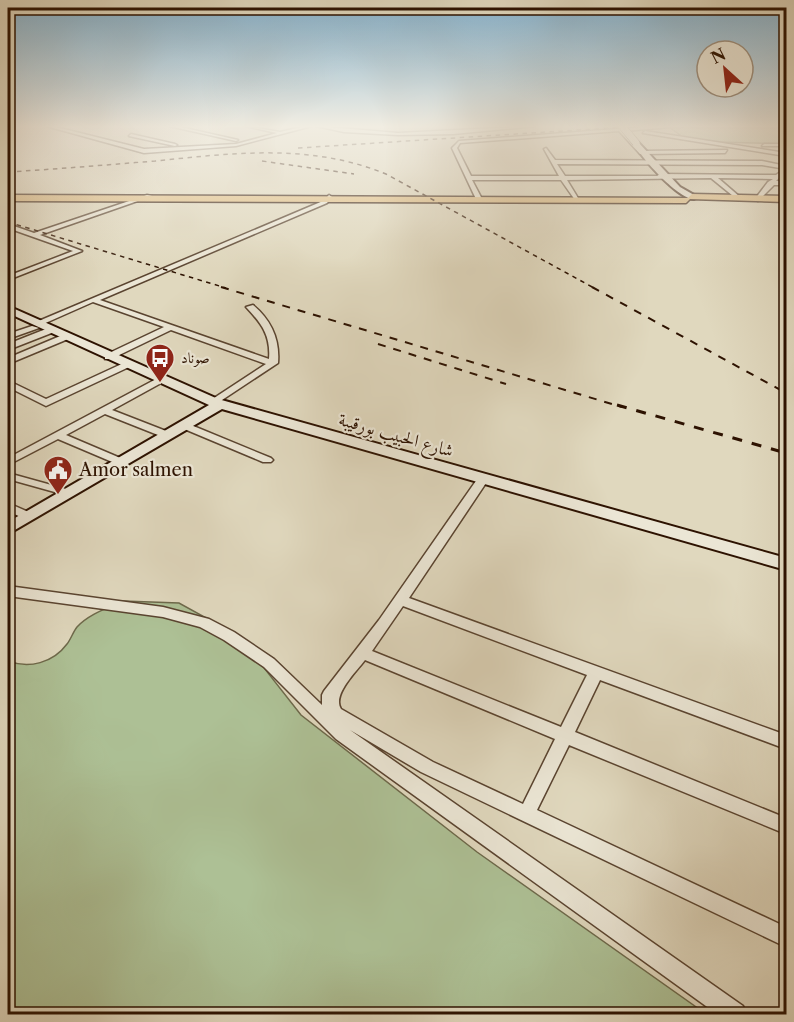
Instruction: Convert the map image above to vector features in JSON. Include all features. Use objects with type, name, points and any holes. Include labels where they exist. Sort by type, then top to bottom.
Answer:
[{"type":"main road","points":[[662,175],[687,198]]},
{"type":"main road","points":[[8,197],[786,200]]},
{"type":"main road","points":[[479,199],[738,198],[786,200]]},
{"type":"main road","name":"شارع الحبيب بورقيبة","points":[[8,309],[108,357],[217,403],[482,480],[786,564]]},
{"type":"main road","points":[[8,529],[145,447],[186,426],[217,403]]},
{"type":"main road","points":[[145,447],[162,433],[217,403]]},
{"type":"street","points":[[467,174],[479,199]]},
{"type":"street","points":[[560,174],[575,198]]},
{"type":"street","points":[[628,174],[776,177]]},
{"type":"street","points":[[758,199],[780,174]]},
{"type":"street","points":[[469,178],[662,175]]},
{"type":"street","points":[[713,177],[738,198]]},
{"type":"street","points":[[770,183],[786,183]]},
{"type":"street","points":[[34,235],[148,197]]},
{"type":"street","points":[[8,347],[94,300],[329,197]]},
{"type":"street","points":[[8,226],[79,251],[8,278]]},
{"type":"street","points":[[8,268],[21,273]]},
{"type":"street","points":[[94,300],[273,363]]},
{"type":"street","points":[[250,307],[267,323],[272,334],[273,363]]},
{"type":"street","points":[[8,337],[44,326]]},
{"type":"street","points":[[108,357],[171,327]]},
{"type":"street","points":[[8,361],[65,337]]},
{"type":"street","points":[[217,403],[273,363]]},
{"type":"street","points":[[8,384],[46,403],[126,364]]},
{"type":"street","points":[[8,462],[160,380]]},
{"type":"street","points":[[104,410],[162,433]]},
{"type":"street","points":[[186,426],[267,460]]},
{"type":"street","points":[[58,435],[121,462]]},
{"type":"street","points":[[8,476],[69,493]]},
{"type":"street","points":[[482,480],[363,653],[330,695],[330,706],[335,714],[427,767],[786,937]]},
{"type":"street","points":[[8,507],[28,517]]},
{"type":"street","points":[[8,591],[163,612],[204,623],[229,636],[269,663],[325,719],[367,753],[735,1014]]},
{"type":"street","points":[[400,600],[786,742]]},
{"type":"street","points":[[363,653],[786,826]]},
{"type":"street","points":[[527,813],[596,672]]},
{"type":"green space","points":[[123,601],[179,603],[239,636],[301,715],[477,852],[706,1014],[8,1014],[8,661],[32,664],[48,660],[61,651],[77,627],[87,618]]},
{"type":"railway","points":[[385,174],[594,288]]},
{"type":"railway","points":[[8,222],[226,288]]},
{"type":"railway","points":[[221,287],[622,407]]},
{"type":"railway","points":[[592,287],[786,393]]},
{"type":"railway","points":[[378,344],[506,384]]},
{"type":"railway","points":[[617,405],[786,453]]},
{"type":"place","name":"صوناد","points":[[160,384]]},
{"type":"place","name":"Amor salmen","points":[[58,496]]}]
